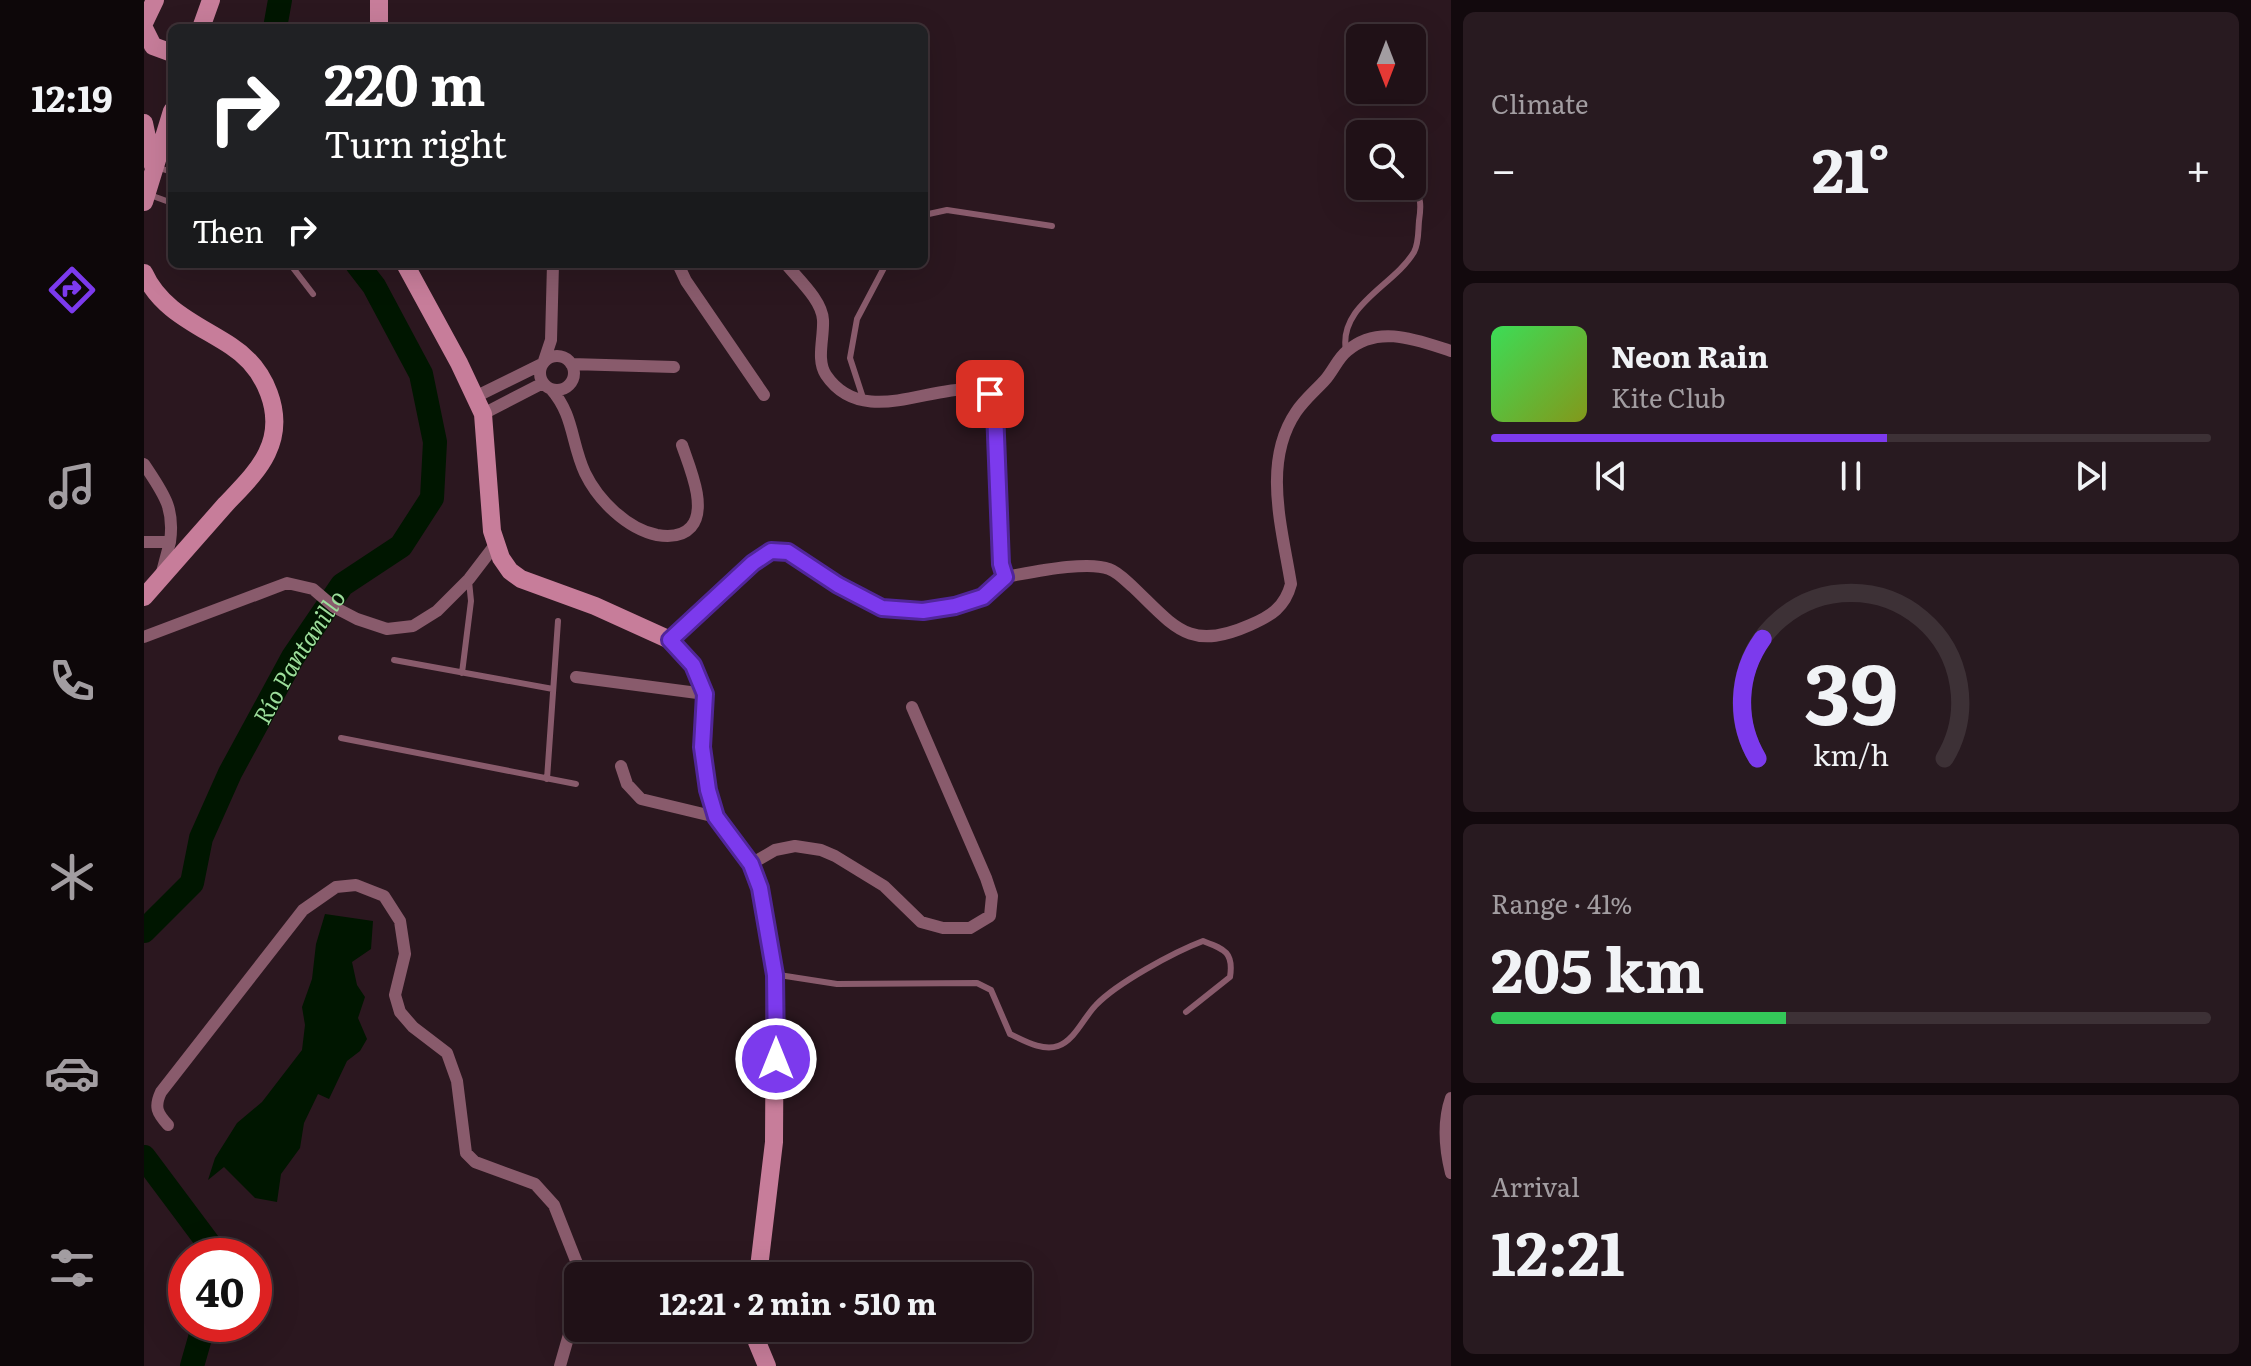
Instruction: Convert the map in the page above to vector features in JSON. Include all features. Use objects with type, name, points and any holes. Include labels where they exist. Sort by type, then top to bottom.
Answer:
[{"type":"street","points":[[155,0],[144,25],[153,46],[168,52]]},
{"type":"street","points":[[202,24],[211,0]]},
{"type":"street","points":[[379,0],[379,24]]},
{"type":"street","points":[[145,198],[168,123]]},
{"type":"street","points":[[145,133],[153,166]]},
{"type":"street","points":[[407,268],[479,406],[492,531],[495,545],[510,571],[521,579],[595,606],[670,640],[693,665],[705,694],[702,747],[708,790],[716,817],[751,864],[760,888],[775,975],[774,1142],[760,1262]]},
{"type":"street","points":[[553,268],[551,340],[540,374],[563,403],[585,473],[605,502],[625,521],[660,536],[679,535],[691,527],[698,515],[696,489],[682,445]]},
{"type":"street","points":[[680,268],[764,395]]},
{"type":"street","points":[[789,268],[813,298],[823,318],[820,344],[825,373],[841,391],[864,401],[893,402],[974,389],[990,394],[995,410],[1001,564],[1005,577]]},
{"type":"street","points":[[144,273],[158,296],[177,313],[235,348],[258,369],[268,389],[274,430],[267,453],[251,476],[144,597]]},
{"type":"street","points":[[670,640],[753,563],[771,551],[788,552],[838,585],[882,608],[923,611],[955,606],[983,597],[1005,577],[1094,565],[1111,569],[1179,631],[1202,637],[1231,633],[1281,607],[1291,584],[1277,479],[1281,443],[1297,412],[1346,351],[1370,337],[1390,335],[1451,351]]},
{"type":"street","points":[[551,340],[574,369]]},
{"type":"street","points":[[479,406],[556,356],[574,369],[674,367]]},
{"type":"street","points":[[479,406],[547,386],[565,387],[574,369]]},
{"type":"street","points":[[563,403],[574,369]]},
{"type":"street","points":[[144,464],[170,507],[173,521],[160,579]]},
{"type":"street","points":[[144,542],[170,542]]},
{"type":"street","points":[[144,637],[287,583],[313,589],[334,607],[357,619],[387,629],[413,626],[437,611],[469,579],[495,545]]},
{"type":"street","points":[[576,677],[705,694]]},
{"type":"street","points":[[751,864],[775,850],[795,846],[821,850],[884,886],[921,922],[943,928],[970,928],[990,916],[992,896],[986,878],[912,707]]},
{"type":"street","points":[[621,766],[627,784],[641,799],[716,817]]},
{"type":"street","points":[[168,1125],[156,1110],[161,1092],[303,910],[336,887],[356,885],[384,896],[400,921],[405,954],[395,995],[400,1012],[413,1027],[447,1053],[457,1081],[466,1153],[475,1162],[535,1184],[554,1205],[576,1262]]},
{"type":"street","points":[[1451,1098],[1446,1113],[1451,1173]]},
{"type":"street","points":[[560,1366],[567,1342]]},
{"type":"street","points":[[757,1342],[767,1366]]},
{"type":"lane","points":[[153,166],[168,171]]},
{"type":"lane","points":[[145,198],[168,202]]},
{"type":"lane","points":[[1346,351],[1344,336],[1351,318],[1378,288],[1402,268],[1416,248],[1419,200]]},
{"type":"lane","points":[[928,214],[947,210],[1052,226]]},
{"type":"lane","points":[[293,268],[313,294]]},
{"type":"lane","points":[[864,401],[850,358],[857,319],[884,268]]},
{"type":"lane","points":[[462,673],[471,601],[469,579]]},
{"type":"lane","points":[[547,779],[558,621]]},
{"type":"lane","points":[[394,660],[553,689]]},
{"type":"lane","points":[[341,738],[576,784]]},
{"type":"lane","points":[[775,975],[837,984],[977,983],[991,990],[1010,1034],[1034,1044],[1057,1047],[1113,990],[1188,946],[1203,941],[1220,948],[1230,957],[1230,977],[1186,1012]]},
{"type":"shaded area","points":[[325,914],[373,921],[371,949],[352,962],[357,985],[365,997],[358,1018],[367,1039],[360,1051],[347,1061],[329,1099],[318,1094],[304,1123],[300,1148],[281,1174],[277,1202],[255,1198],[224,1167],[208,1180],[215,1158],[237,1123],[262,1102],[302,1050],[305,1025],[302,1007],[312,979],[316,944]]},
{"type":"waterway","name":"Río Pantanillo","points":[[276,24],[280,0]]},
{"type":"waterway","name":"Río Pantanillo","points":[[144,931],[192,883],[201,838],[230,773],[293,657],[342,585],[401,546],[432,498],[435,442],[421,374],[374,286],[360,268]]},
{"type":"waterway","name":"Río Pantanillo","points":[[144,1157],[205,1238]]},
{"type":"waterway","name":"Río Pantanillo","points":[[192,1366],[199,1342]]},
{"type":"route","points":[[776,1059],[775,975],[760,888],[751,864],[716,817],[708,790],[702,747],[705,694],[693,665],[670,640],[753,563],[771,551],[788,552],[838,585],[882,608],[923,611],[955,606],[983,597],[1005,577],[1001,564],[995,410],[990,394]]}]
